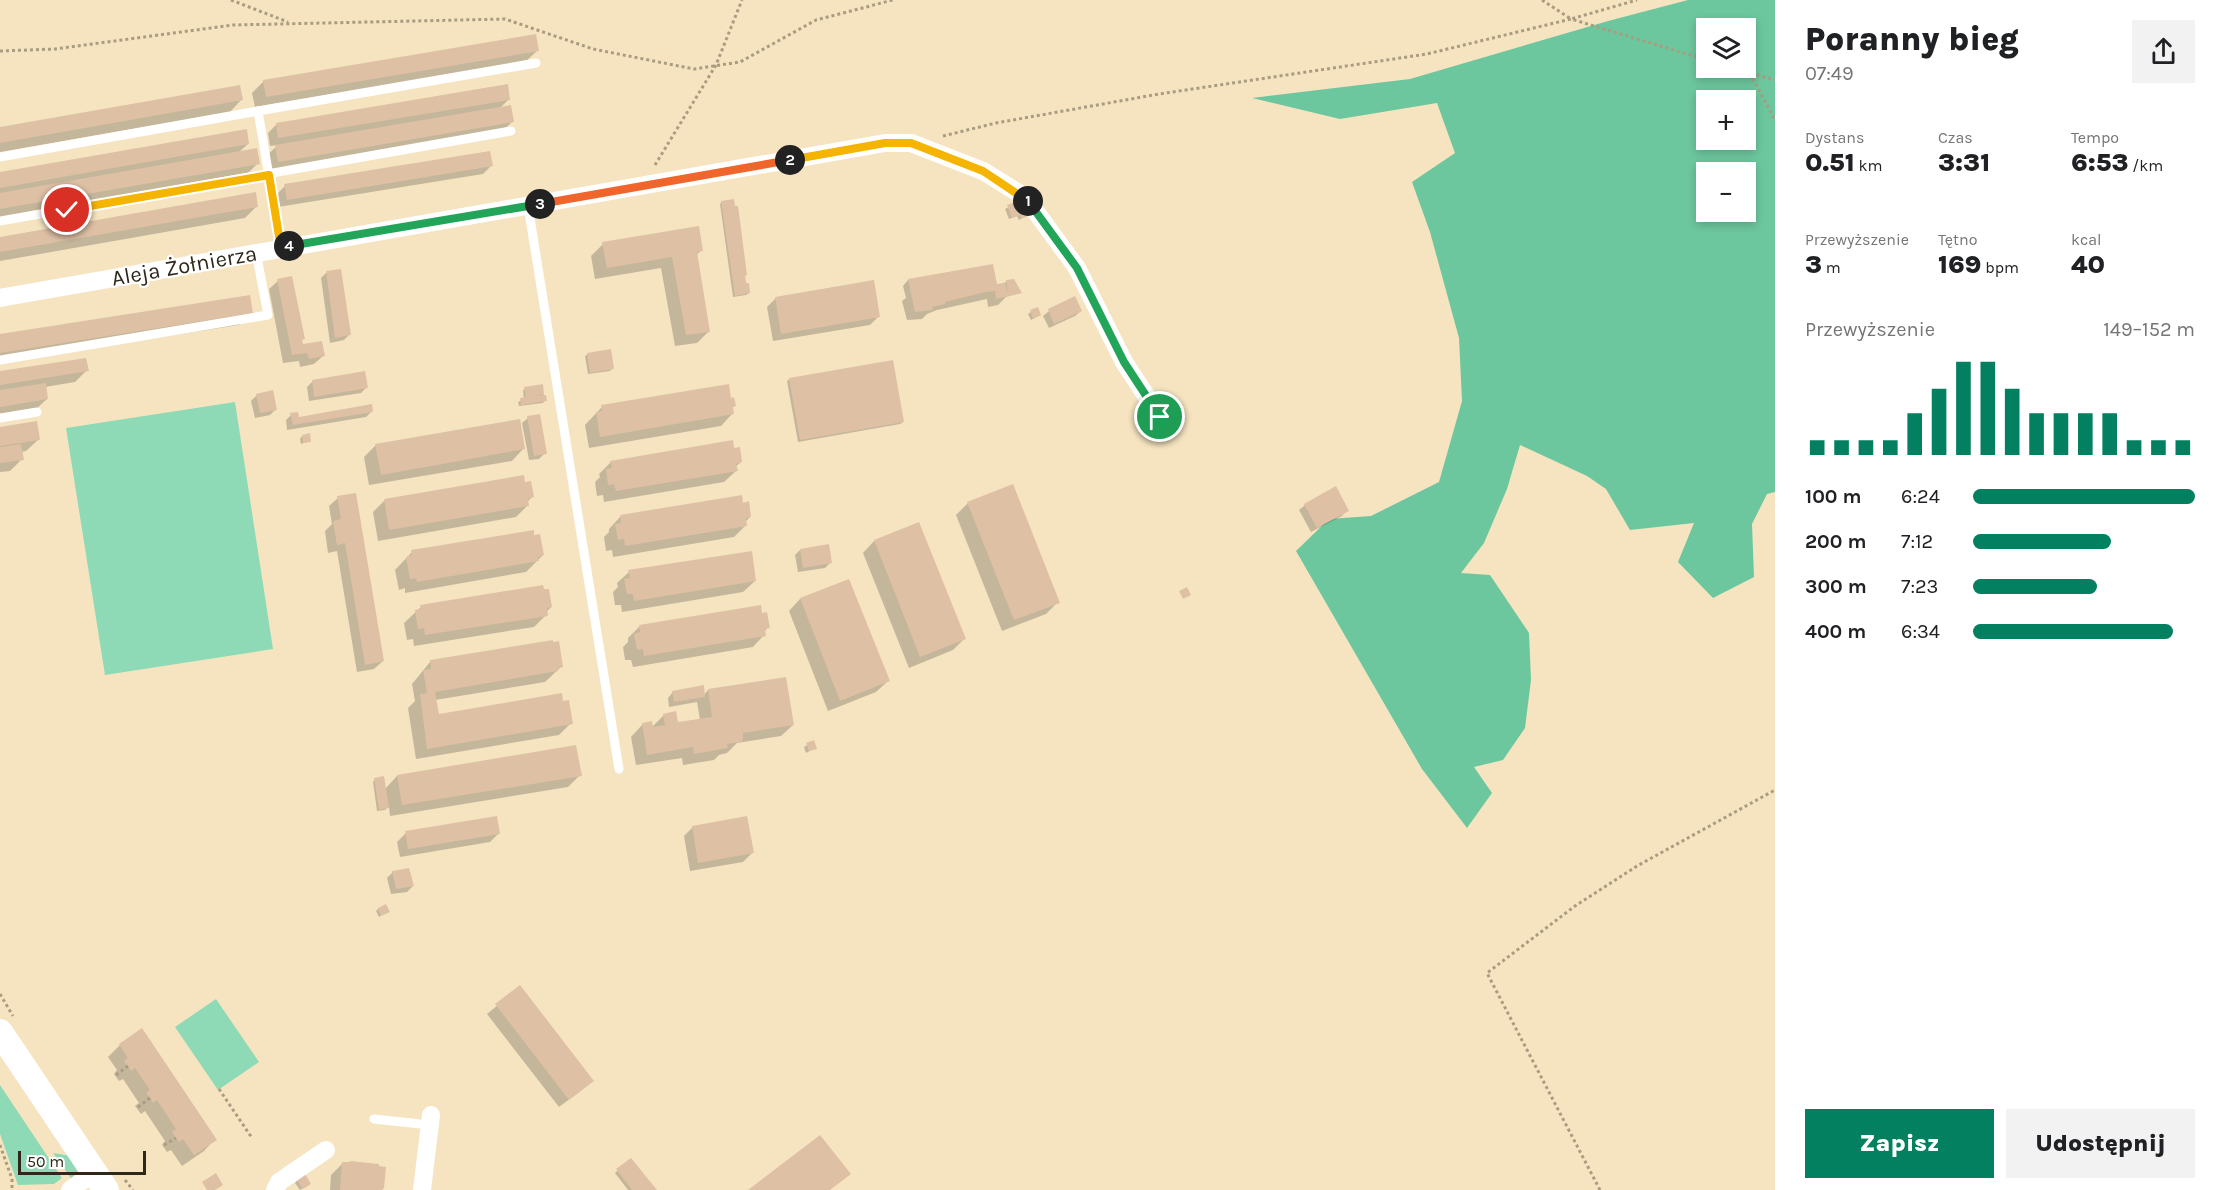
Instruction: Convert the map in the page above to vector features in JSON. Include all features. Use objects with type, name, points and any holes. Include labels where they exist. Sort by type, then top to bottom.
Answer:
[{"type":"street","name":"Aleja Żołnierza","points":[[0,298],[885,143],[911,143],[983,171],[1025,197],[1077,268],[1124,362],[1160,417]]},
{"type":"street","points":[[0,1032],[100,1181],[69,1190]]},
{"type":"street","points":[[422,1190],[430,1120]]},
{"type":"street","points":[[275,1190],[279,1182],[326,1150]]},
{"type":"lane","points":[[0,157],[536,63]]},
{"type":"lane","points":[[258,111],[281,248]]},
{"type":"lane","points":[[0,221],[512,131]]},
{"type":"lane","points":[[528,206],[619,769]]},
{"type":"lane","points":[[0,360],[268,315],[256,252]]},
{"type":"lane","points":[[0,418],[37,412]]},
{"type":"lane","points":[[374,1119],[430,1120]]},
{"type":"path","points":[[231,0],[291,23]]},
{"type":"path","points":[[642,186],[716,65],[742,0]]},
{"type":"path","points":[[0,51],[55,49],[233,25],[505,19],[593,49],[694,69],[740,62],[816,20],[893,0]]},
{"type":"path","points":[[1542,0],[1571,19],[1696,57]]},
{"type":"path","points":[[943,136],[996,123],[1159,94],[1427,54],[1571,19],[1637,0]]},
{"type":"path","points":[[1756,75],[1775,80]]},
{"type":"path","points":[[1753,78],[1775,120]]},
{"type":"path","points":[[1600,1190],[1487,973],[1575,906],[1637,866],[1775,790]]},
{"type":"path","points":[[116,1075],[128,1066]]},
{"type":"path","points":[[219,1089],[252,1138]]},
{"type":"path","points":[[138,1107],[150,1098]]},
{"type":"path","points":[[164,1146],[176,1138]]},
{"type":"path","points":[[0,1145],[12,1179],[12,1190]]},
{"type":"green space","points":[[1688,0],[1775,0],[1775,492],[1767,494],[1752,524],[1754,577],[1713,598],[1678,562],[1694,523],[1630,530],[1606,489],[1587,476],[1520,445],[1507,489],[1484,543],[1461,573],[1490,575],[1529,633],[1531,680],[1525,728],[1503,760],[1474,767],[1492,793],[1467,828],[1422,769],[1296,551],[1329,519],[1371,516],[1439,482],[1462,401],[1459,338],[1430,232],[1412,182],[1455,153],[1437,103],[1340,119],[1252,98],[1410,79]]},
{"type":"green space","points":[[235,402],[273,649],[105,675],[66,428]]},
{"type":"green space","points":[[216,999],[259,1062],[218,1090],[175,1027]]},
{"type":"green space","points":[[0,1085],[62,1178],[54,1184],[18,1185],[0,1134]]},
{"type":"green space","points":[[53,1153],[72,1156],[81,1172],[72,1180]]},
{"type":"building","points":[[536,34],[539,51],[266,97],[263,80]]},
{"type":"building","points":[[508,84],[510,100],[278,138],[276,123]]},
{"type":"building","points":[[240,85],[243,100],[0,143],[0,127]]},
{"type":"building","points":[[511,105],[514,122],[278,162],[275,145]]},
{"type":"building","points":[[247,129],[249,144],[0,188],[0,172]]},
{"type":"building","points":[[257,148],[260,164],[0,209],[0,193]]},
{"type":"building","points":[[490,151],[493,166],[287,200],[284,184]]},
{"type":"building","points":[[256,192],[258,207],[0,252],[0,237]]},
{"type":"building","points":[[734,199],[735,206],[738,206],[747,275],[745,275],[746,283],[749,283],[750,293],[735,296],[721,201]]},
{"type":"building","points":[[1023,199],[1030,215],[1021,219],[1020,215],[1012,218],[1007,205]]},
{"type":"building","points":[[699,226],[703,251],[697,252],[710,332],[686,335],[672,257],[607,268],[602,242]]},
{"type":"building","points":[[993,264],[997,284],[1005,283],[1008,293],[1006,280],[1014,279],[1022,293],[996,299],[995,291],[986,292],[945,302],[945,304],[932,307],[933,310],[915,312],[908,279]]},
{"type":"building","points":[[341,269],[351,335],[335,338],[326,271]]},
{"type":"building","points":[[292,276],[305,339],[302,340],[303,344],[322,341],[325,356],[309,359],[307,353],[292,355],[277,279]]},
{"type":"building","points":[[874,280],[880,317],[781,334],[775,297]]},
{"type":"building","points":[[250,295],[253,313],[0,353],[0,334]]},
{"type":"building","points":[[1075,296],[1082,311],[1054,324],[1048,309]]},
{"type":"building","points":[[1038,307],[1041,315],[1033,319],[1030,310]]},
{"type":"building","points":[[611,349],[614,369],[590,373],[587,353]]},
{"type":"building","points":[[86,358],[89,371],[0,385],[0,371]]},
{"type":"building","points":[[893,360],[904,422],[800,440],[789,378]]},
{"type":"building","points":[[365,371],[368,388],[314,397],[312,380]]},
{"type":"building","points":[[46,383],[48,399],[0,407],[0,390]]},
{"type":"building","points":[[543,384],[544,394],[533,396],[546,395],[547,401],[521,405],[520,398],[526,397],[524,387]]},
{"type":"building","points":[[729,384],[731,398],[734,397],[736,406],[733,407],[734,414],[600,437],[596,412],[602,411],[601,405]]},
{"type":"building","points":[[273,390],[277,410],[260,413],[256,394]]},
{"type":"building","points":[[372,404],[373,412],[293,425],[290,413],[298,412],[299,417]]},
{"type":"building","points":[[540,414],[547,454],[534,456],[527,416]]},
{"type":"building","points":[[520,419],[525,449],[381,475],[375,444]]},
{"type":"building","points":[[37,421],[40,440],[0,446],[0,427]]},
{"type":"building","points":[[310,433],[311,442],[303,443],[302,435]]},
{"type":"building","points":[[733,440],[734,448],[740,447],[742,462],[736,464],[738,471],[616,491],[614,484],[608,485],[606,469],[612,468],[610,461]]},
{"type":"building","points":[[21,444],[24,460],[0,463],[0,447]]},
{"type":"building","points":[[524,475],[525,482],[531,481],[534,497],[528,499],[529,506],[389,530],[384,499]]},
{"type":"building","points":[[1013,484],[1060,603],[1014,620],[967,502]]},
{"type":"building","points":[[1336,486],[1349,511],[1317,528],[1304,504]]},
{"type":"building","points":[[356,493],[384,661],[365,665],[345,543],[337,545],[333,521],[341,519],[337,496]]},
{"type":"building","points":[[742,495],[743,503],[749,501],[751,517],[746,518],[747,526],[625,546],[624,539],[618,540],[615,524],[621,523],[620,515]]},
{"type":"building","points":[[919,522],[966,639],[920,657],[874,540]]},
{"type":"building","points":[[534,530],[534,535],[540,534],[544,555],[538,557],[539,561],[417,582],[416,578],[410,579],[406,557],[412,555],[411,550]]},
{"type":"building","points":[[829,544],[832,563],[803,568],[800,549]]},
{"type":"building","points":[[752,551],[756,581],[634,601],[633,594],[627,594],[624,579],[630,578],[628,570]]},
{"type":"building","points":[[849,579],[890,681],[840,701],[800,598]]},
{"type":"building","points":[[543,585],[544,589],[549,589],[552,607],[547,608],[548,616],[425,635],[424,628],[418,629],[415,610],[421,609],[420,605]]},
{"type":"building","points":[[1187,587],[1191,595],[1183,599],[1179,591]]},
{"type":"building","points":[[761,605],[762,613],[767,612],[770,628],[765,629],[766,636],[644,656],[643,649],[637,650],[634,634],[640,632],[639,625]]},
{"type":"building","points":[[553,640],[553,642],[559,641],[563,667],[558,668],[558,671],[435,692],[439,714],[562,693],[563,701],[569,700],[573,724],[427,749],[420,694],[427,693],[423,670],[431,669],[430,660]]},
{"type":"building","points":[[786,677],[794,725],[743,733],[741,742],[727,744],[728,748],[694,754],[693,747],[647,755],[642,723],[652,721],[653,727],[665,725],[663,714],[676,711],[678,722],[712,717],[708,689]]},
{"type":"building","points":[[704,685],[705,697],[674,702],[672,691]]},
{"type":"building","points":[[814,740],[817,749],[809,751],[806,743]]},
{"type":"building","points":[[576,745],[582,776],[402,805],[397,775]]},
{"type":"building","points":[[384,776],[389,808],[379,810],[374,778]]},
{"type":"building","points":[[497,816],[500,834],[408,849],[405,831]]},
{"type":"building","points":[[747,816],[754,853],[698,863],[692,826]]},
{"type":"building","points":[[409,868],[414,886],[396,889],[392,871]]},
{"type":"building","points":[[386,904],[390,912],[381,916],[378,908]]},
{"type":"building","points":[[520,985],[594,1081],[569,1100],[495,1004]]},
{"type":"building","points":[[142,1028],[217,1140],[194,1155],[183,1139],[179,1142],[176,1138],[172,1132],[176,1129],[157,1100],[153,1103],[146,1093],[150,1090],[135,1068],[131,1071],[124,1061],[128,1058],[119,1044]]},
{"type":"building","points":[[820,1135],[851,1174],[830,1190],[748,1190]]},
{"type":"building","points":[[631,1158],[657,1190],[632,1190],[616,1169]]},
{"type":"building","points":[[342,1162],[379,1164],[379,1166],[386,1167],[384,1188],[382,1190],[340,1190]]},
{"type":"building","points":[[216,1173],[223,1185],[215,1190],[207,1190],[202,1182]]},
{"type":"building","points":[[305,1174],[311,1184],[303,1189],[296,1179]]},
{"type":"route","points":[[67,210],[269,175],[281,248],[885,143],[911,143],[983,171],[1025,197],[1077,268],[1124,362],[1160,417]]}]
